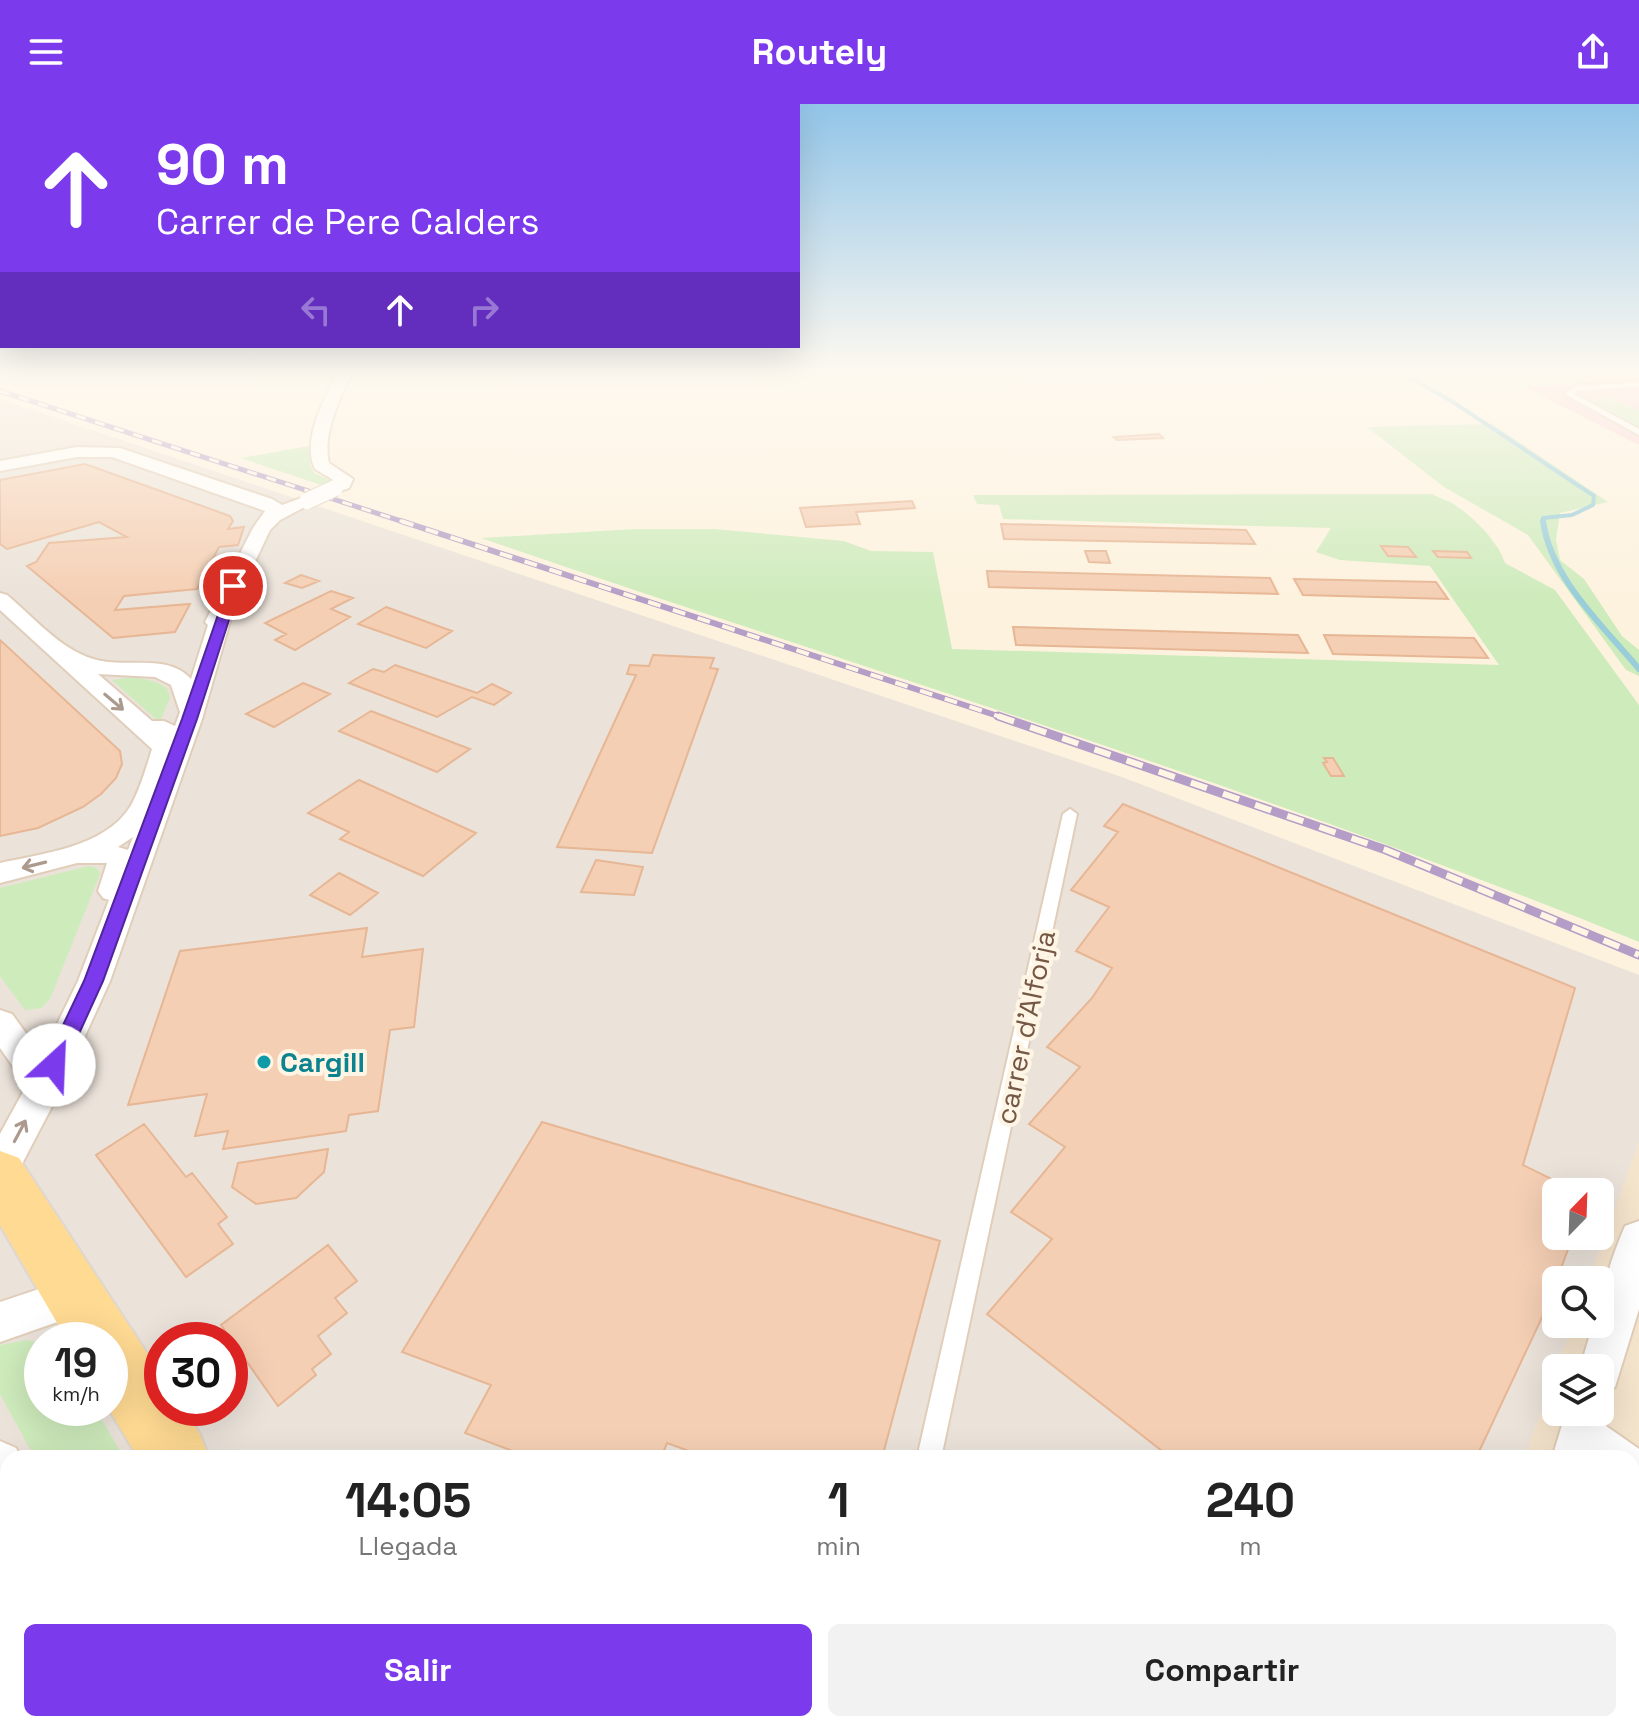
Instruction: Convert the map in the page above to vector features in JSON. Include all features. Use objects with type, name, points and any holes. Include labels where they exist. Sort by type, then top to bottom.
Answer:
[{"type":"main road","points":[[0,1175],[89,1318]]},
{"type":"main road","points":[[128,1381],[171,1450]]},
{"type":"street","points":[[273,516],[343,484],[344,479],[321,465],[320,448]]},
{"type":"street","points":[[0,466],[77,452],[114,452],[266,503],[275,509],[258,534],[206,641],[150,826],[94,981],[41,1093],[0,1169]]},
{"type":"street","points":[[0,599],[146,729],[182,719]]},
{"type":"street","points":[[0,873],[77,854],[118,834],[140,814],[182,719],[225,604]]},
{"type":"street","points":[[140,668],[183,656],[206,641]]},
{"type":"street","points":[[57,650],[93,667],[140,668],[177,678],[182,719]]},
{"type":"street","points":[[41,1093],[122,866],[118,856],[111,854],[77,854]]},
{"type":"street","points":[[0,1023],[27,1059],[41,1093]]},
{"type":"street","points":[[1605,1354],[1639,1239]]},
{"type":"street","points":[[0,1322],[89,1318]]},
{"type":"lane","name":"carrer d'Alforja","points":[[931,1450],[1070,814]]},
{"type":"shaded area","points":[[0,448],[145,448],[1122,777],[1639,975],[1639,1142],[1614,1211],[1614,1178],[1542,1178],[1542,1250],[1600,1250],[1594,1266],[1542,1266],[1542,1338],[1568,1338],[1562,1354],[1542,1354],[1542,1409],[1527,1450],[0,1450]]},
{"type":"shaded area","points":[[1639,1121],[1639,1450],[1527,1450],[1542,1402],[1542,1426],[1614,1426],[1614,1354],[1557,1354],[1563,1338],[1614,1338],[1614,1266],[1587,1266],[1594,1250],[1614,1250],[1614,1195]]},
{"type":"green space","points":[[313,448],[310,465],[314,473],[334,482],[330,488],[241,458]]},
{"type":"green space","points":[[1394,448],[1528,448],[1608,502],[1560,513],[1556,540],[1560,560],[1584,579],[1622,636],[1639,650],[1639,676],[1626,670],[1528,535],[1444,487]]},
{"type":"green space","points":[[1432,494],[1455,505],[1477,523],[1497,546],[1505,563],[1555,590],[1639,705],[1639,942],[1353,832],[1208,781],[481,538],[635,529],[714,529],[844,541],[871,551],[933,552],[952,649],[1499,665],[1430,566],[1340,560],[1316,552],[1331,528],[1003,519],[999,505],[977,504],[973,495]]},
{"type":"green space","points":[[135,677],[167,688],[170,698],[161,719],[157,720],[112,680]]},
{"type":"green space","points":[[89,866],[97,868],[100,874],[50,999],[41,1008],[25,1010],[0,976],[0,888]]},
{"type":"green space","points":[[24,1340],[24,1426],[105,1426],[119,1450],[31,1450],[0,1394],[0,1345]]},
{"type":"building","points":[[85,464],[230,516],[233,521],[228,529],[244,527],[238,545],[219,547],[197,589],[124,596],[115,610],[190,604],[175,632],[113,638],[27,566],[36,562],[49,543],[127,537],[99,522],[7,549],[0,544],[0,480]]},
{"type":"building","points":[[912,501],[915,508],[856,512],[860,524],[806,527],[800,508]]},
{"type":"building","points":[[1001,524],[1246,530],[1255,544],[1004,539]]},
{"type":"building","points":[[1381,546],[1408,547],[1416,557],[1388,556]]},
{"type":"building","points":[[1085,551],[1106,551],[1110,563],[1089,562]]},
{"type":"building","points":[[1433,551],[1467,552],[1471,558],[1438,557]]},
{"type":"building","points":[[987,571],[1270,578],[1278,594],[989,587]]},
{"type":"building","points":[[301,575],[319,581],[302,588],[285,583]]},
{"type":"building","points":[[1294,579],[1436,582],[1448,599],[1303,595]]},
{"type":"building","points":[[331,591],[353,598],[331,609],[350,617],[295,650],[275,640],[286,634],[265,623]]},
{"type":"building","points":[[386,607],[452,631],[426,648],[358,624]]},
{"type":"building","points":[[1013,627],[1298,635],[1308,653],[1016,645]]},
{"type":"building","points":[[1324,635],[1474,638],[1488,658],[1333,654]]},
{"type":"building","points":[[0,640],[120,751],[122,764],[116,778],[83,807],[38,828],[0,836]]},
{"type":"building","points":[[653,655],[714,658],[710,668],[718,669],[652,853],[557,847],[636,675],[627,674],[630,665],[649,666]]},
{"type":"building","points":[[395,665],[477,693],[492,684],[511,693],[494,705],[472,697],[437,717],[349,683],[373,669],[384,672]]},
{"type":"building","points":[[303,683],[330,694],[274,727],[246,714]]},
{"type":"building","points":[[371,711],[470,749],[437,772],[339,731]]},
{"type":"building","points":[[1324,758],[1333,758],[1344,776],[1331,776],[1323,763],[1327,762]]},
{"type":"building","points":[[359,780],[476,833],[423,876],[340,839],[349,832],[308,813]]},
{"type":"building","points":[[1123,804],[1575,988],[1523,1165],[1549,1178],[1542,1178],[1542,1250],[1568,1250],[1562,1266],[1542,1266],[1542,1317],[1480,1450],[1161,1450],[987,1314],[1052,1239],[1011,1212],[1065,1147],[1029,1124],[1080,1067],[1047,1047],[1092,998],[1112,968],[1076,951],[1109,907],[1071,890],[1118,832],[1104,826]]},
{"type":"building","points":[[596,860],[643,867],[634,895],[581,892]]},
{"type":"building","points":[[339,873],[378,893],[350,915],[310,895]]},
{"type":"building","name":"Cargill","points":[[367,928],[362,957],[423,949],[414,1027],[390,1030],[378,1111],[349,1115],[346,1131],[223,1149],[228,1131],[195,1136],[207,1094],[128,1105],[180,951]]},
{"type":"building","points":[[542,1122],[940,1241],[884,1450],[686,1450],[667,1443],[664,1450],[510,1450],[465,1433],[491,1385],[402,1352]]},
{"type":"building","points":[[144,1124],[186,1177],[192,1173],[227,1217],[218,1224],[233,1244],[186,1277],[96,1155]]},
{"type":"building","points":[[328,1149],[324,1172],[296,1198],[256,1204],[232,1187],[238,1163]]},
{"type":"building","points":[[328,1245],[357,1281],[335,1298],[347,1313],[318,1336],[331,1354],[312,1369],[316,1375],[278,1406],[248,1363],[248,1322],[225,1322]]},
{"type":"waterway","points":[[1522,448],[1594,496],[1593,505],[1572,515],[1543,518],[1544,523]]},
{"type":"waterway","points":[[1543,521],[1556,563],[1567,582],[1639,669]]},
{"type":"railway","points":[[176,448],[407,523]]},
{"type":"railway","points":[[401,521],[1000,717]]},
{"type":"railway","points":[[1000,717],[1004,718]]},
{"type":"railway","points":[[1000,717],[1386,850],[1639,955]]},
{"type":"place","name":"Cargill","points":[[264,1062]]},
{"type":"route","points":[[54,1065],[94,981],[190,719],[233,586]]}]
